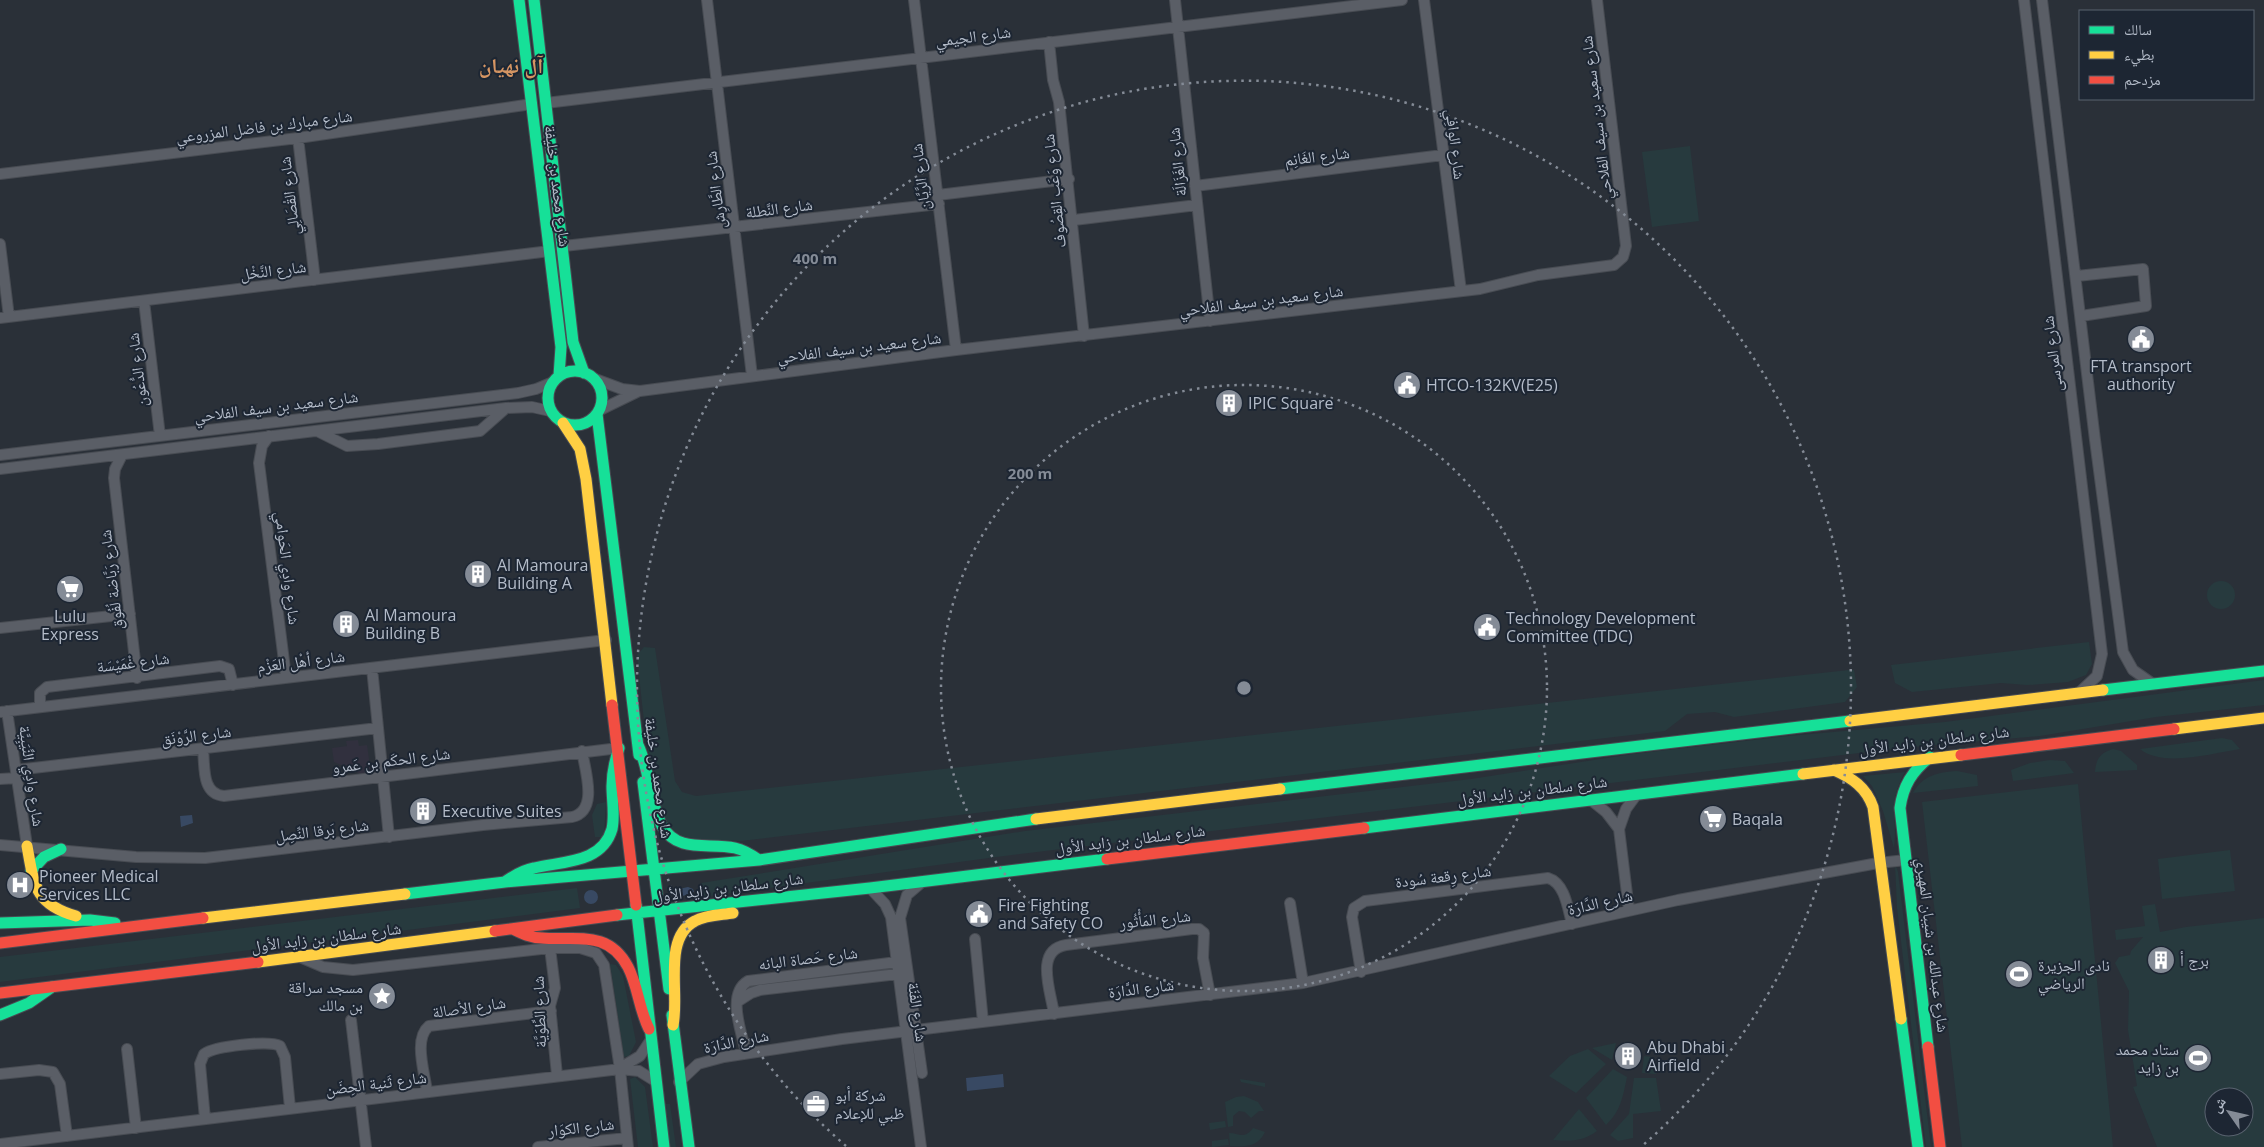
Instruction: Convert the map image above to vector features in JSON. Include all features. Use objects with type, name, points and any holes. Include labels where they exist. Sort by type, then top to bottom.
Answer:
[{"type":"main road","name":"شارع محمد بن خليفة","points":[[519,0],[561,347],[556,379]]},
{"type":"main road","name":"شارع محمد بن خليفة","points":[[534,0],[574,345],[584,373]]},
{"type":"main road","points":[[563,424],[570,426],[586,424],[598,412],[602,394],[595,380],[584,373],[571,371],[556,379],[549,391],[548,401],[550,411],[576,440],[583,460],[619,748],[650,1041],[664,1147]]},
{"type":"main road","name":"شارع محمد بن خليفة","points":[[598,412],[599,442],[655,870],[679,1082],[689,1147]]},
{"type":"main road","name":"شارع سلطان بن زايد الأول","points":[[0,943],[505,882],[759,860],[1078,813],[2264,671]]},
{"type":"main road","name":"شارع سلطان بن زايد الأول","points":[[0,993],[301,957],[637,913],[870,888],[1930,757],[2264,718]]},
{"type":"main road","points":[[638,745],[648,767],[661,824],[672,838],[687,845],[735,848],[759,860]]},
{"type":"main road","points":[[505,882],[511,876],[526,868],[590,856],[604,844],[612,824],[613,775],[619,748]]},
{"type":"main road","name":"شارع عبدالله بن شيبان المهيري","points":[[1930,757],[1911,774],[1901,798],[1900,820],[1940,1147]]},
{"type":"main road","points":[[1833,769],[1852,778],[1871,799],[1878,863],[1918,1147]]},
{"type":"main road","points":[[27,846],[36,890],[48,906],[66,914],[90,920],[140,926]]},
{"type":"main road","points":[[32,871],[44,857],[61,849]]},
{"type":"main road","points":[[673,1025],[678,1005],[674,948],[680,933],[694,921],[742,910],[758,900]]},
{"type":"main road","points":[[0,924],[90,920]]},
{"type":"main road","points":[[513,929],[537,939],[584,936],[599,940],[612,947],[627,965],[649,1029]]},
{"type":"main road","points":[[641,953],[650,944],[658,945],[664,952]]},
{"type":"main road","points":[[0,1015],[29,1003],[54,986]]},
{"type":"street","name":"شارع الطَّارِش","points":[[707,0],[752,376]]},
{"type":"street","name":"شارع الرَّيَّان","points":[[914,0],[956,350]]},
{"type":"street","name":"شارع الغَزَالَة","points":[[1175,0],[1210,321]]},
{"type":"street","name":"شارع الجيمي","points":[[546,103],[1402,0]]},
{"type":"street","name":"شارع الوافِي","points":[[1424,0],[1442,156],[1461,291]]},
{"type":"street","name":"شارع سعيد بن سيف الفلاحي","points":[[595,380],[640,391],[956,350],[1461,291],[1489,287],[1538,275],[1608,266],[1619,262],[1624,258],[1626,242],[1597,0]]},
{"type":"street","name":"شارع المرسى","points":[[2024,0],[2094,569],[2102,661],[2097,676],[2092,683],[2076,694]]},
{"type":"street","name":"شارع المرسى","points":[[2042,0],[2095,440],[2123,652],[2133,670],[2154,684]]},
{"type":"street","name":"شارع وَعَب القِصُوف","points":[[1048,42],[1052,74],[1059,102],[1069,179],[1084,336]]},
{"type":"street","name":"شارع مبارك بن فاضل المزروعي","points":[[0,174],[298,138],[532,104]]},
{"type":"street","points":[[2036,109],[2046,107],[2051,110],[2056,149],[2062,154]]},
{"type":"street","name":"شارع القْصَالِي","points":[[298,138],[315,280]]},
{"type":"street","name":"شارع الغَانِم","points":[[1195,186],[1442,156]]},
{"type":"street","name":"شارع النَّطلة","points":[[564,246],[735,228],[1069,179]]},
{"type":"street","points":[[1074,220],[1197,205]]},
{"type":"street","points":[[0,244],[4,317]]},
{"type":"street","name":"شارع النَّخْل","points":[[4,317],[550,251]]},
{"type":"street","points":[[2076,276],[2143,269],[2146,306],[2081,316]]},
{"type":"street","name":"شارع الدُّعُون","points":[[144,300],[160,436]]},
{"type":"street","name":"شارع سعيد بن سيف الفلاحي","points":[[0,455],[518,393],[536,389],[556,379]]},
{"type":"street","points":[[2071,386],[2089,385]]},
{"type":"street","name":"شارع سعيد بن سيف الفلاحي","points":[[598,412],[640,391]]},
{"type":"street","name":"شارع سعيد بن سيف الفلاحي","points":[[0,469],[122,456],[269,436],[506,408],[532,407],[550,411]]},
{"type":"street","name":"شارع سعيد بن سيف الفلاحي","points":[[317,431],[347,446],[378,444],[480,431],[506,408]]},
{"type":"street","name":"شارع وادِي الحَوامي","points":[[269,436],[262,446],[259,463],[286,678]]},
{"type":"street","name":"شارع وادِي الحَوامي","points":[[243,440],[252,448],[259,463]]},
{"type":"street","points":[[2078,442],[2095,440]]},
{"type":"street","name":"شارع رَبَّاضة لُفُوق","points":[[122,456],[115,468],[114,478],[138,678]]},
{"type":"street","name":"شارع رَبَّاضة لُفُوق","points":[[99,458],[107,465],[114,478]]},
{"type":"street","points":[[2094,569],[2111,568]]},
{"type":"street","points":[[0,628],[130,614]]},
{"type":"street","name":"شارع أهْل العَزْم","points":[[4,712],[606,640]]},
{"type":"street","name":"شارع غْمَيْسَة","points":[[40,707],[40,693],[47,686],[138,678],[223,666],[230,672],[233,685]]},
{"type":"street","points":[[372,668],[389,837]]},
{"type":"street","name":"شارع وادِي النِّيَبِيَّة","points":[[4,712],[17,774],[27,846]]},
{"type":"street","name":"شارع الرَّوْنَق","points":[[0,779],[17,774],[378,728]]},
{"type":"street","name":"شارع الحكَم بن عَمرو","points":[[203,749],[207,785],[218,796],[619,748]]},
{"type":"street","name":"شارع بَرقا النِّصِل","points":[[0,845],[136,857],[205,858],[577,816],[585,809],[588,800],[582,751]]},
{"type":"street","points":[[1618,828],[1626,809],[1638,793]]},
{"type":"street","points":[[1591,800],[1606,812],[1618,828],[1629,910]]},
{"type":"street","name":"شارع الدَّارَة","points":[[679,1082],[690,1069],[706,1061],[746,1053],[906,1031],[1303,983],[1361,972],[1629,910],[1878,863],[1906,860]]},
{"type":"street","name":"شارع رِقعة سُودة","points":[[1361,972],[1352,917],[1354,908],[1365,901],[1548,878],[1555,881],[1560,887],[1572,924]]},
{"type":"street","name":"شارع الفَنّة","points":[[922,1073],[900,918],[907,895],[925,880]]},
{"type":"street","name":"شارع الفَنّة","points":[[870,888],[889,910],[921,1147]]},
{"type":"street","points":[[1290,903],[1303,983]]},
{"type":"street","name":"شارع المَأْثُور","points":[[1054,1014],[1046,967],[1049,954],[1054,950],[1066,945],[1192,929],[1199,929],[1204,933],[1203,958],[1210,995]]},
{"type":"street","points":[[975,939],[983,1022]]},
{"type":"street","points":[[301,957],[323,966],[353,970],[550,948],[586,948],[596,952],[604,965],[620,1069],[627,1142]]},
{"type":"street","name":"شارع الطِّوَيَّة","points":[[550,948],[555,988],[551,1011],[557,1075]]},
{"type":"street","name":"شارع حَصاة البانه","points":[[737,1002],[739,990],[751,980],[896,962]]},
{"type":"street","name":"شارع حَصاة البانه","points":[[737,1002],[751,993],[760,990],[898,974]]},
{"type":"street","points":[[737,1002],[746,1053]]},
{"type":"street","name":"شارع الأصالة","points":[[427,1092],[421,1040],[422,1035],[430,1026],[551,1011]]},
{"type":"street","points":[[351,1020],[366,1147]]},
{"type":"street","name":"شارع ثَنية الحِضَن","points":[[620,1069],[640,1056],[650,1041]]},
{"type":"street","points":[[205,1119],[200,1064],[204,1054],[214,1049],[269,1043],[280,1046],[286,1057],[290,1108]]},
{"type":"street","points":[[127,1049],[136,1128]]},
{"type":"street","name":"شارع ثَنية الحِضَن","points":[[0,1144],[557,1075],[620,1069],[639,1071],[655,1081]]},
{"type":"street","points":[[0,1074],[39,1070],[53,1072],[60,1084],[67,1136]]},
{"type":"street","name":"شارع الكوَار","points":[[538,1147],[627,1142]]},
{"type":"shaded area","points":[[358,740],[359,746],[367,745],[371,773],[361,774],[334,762],[332,748],[347,746],[346,741]]},
{"type":"green space","points":[[1690,146],[1699,221],[1652,227],[1642,152]]},
{"type":"green space","points":[[2221,581],[2231,585],[2235,595],[2231,605],[2221,609],[2211,605],[2207,595],[2211,585]]},
{"type":"green space","points":[[2089,642],[2092,664],[2086,675],[2068,682],[2027,685],[2001,683],[1912,692],[1895,683],[1891,665]]},
{"type":"green space","points":[[644,647],[655,648],[675,781],[682,792],[696,796],[1849,670],[1854,670],[1857,687],[1845,702],[1734,717],[1715,712],[1687,714],[1665,731],[741,841],[706,840],[679,835],[674,832],[666,821],[659,801],[648,749],[637,655]]},
{"type":"green space","points":[[2264,680],[2264,705],[2156,717],[2040,736],[1901,748],[996,857],[704,897],[701,883],[1025,831],[1471,779],[1633,754],[1789,736],[1945,722]]},
{"type":"green space","points":[[2222,738],[2232,740],[2240,749],[2188,758],[2162,758],[2150,755],[2140,749]]},
{"type":"green space","points":[[2113,749],[2121,751],[2137,765],[2137,770],[2095,772],[2096,763],[2100,757],[2105,752]]},
{"type":"green space","points":[[2050,760],[2065,761],[2074,773],[2013,781],[2011,770],[2030,763]]},
{"type":"green space","points":[[1957,771],[1977,775],[1978,786],[1913,793],[1921,783],[1931,776],[1943,772]]},
{"type":"green space","points":[[1905,772],[1896,793],[1894,848],[1883,811],[1872,786],[1863,776]]},
{"type":"green space","name":"نادى الجزيرة الرياضي","points":[[2078,784],[2113,1147],[1962,1147],[1922,802]]},
{"type":"green space","points":[[606,802],[604,837],[595,837],[592,815],[597,804]]},
{"type":"green space","points":[[2230,850],[2235,891],[2162,899],[2158,859]]},
{"type":"green space","points":[[1895,864],[1898,872],[1931,1147],[1926,1147],[1897,908]]},
{"type":"green space","points":[[577,888],[580,908],[0,982],[0,957]]},
{"type":"green space","name":"ستاد محمد بن زايد","points":[[2155,904],[2160,932],[2264,918],[2264,1147],[2157,1147],[2133,1087],[2137,1086],[2128,1030],[2129,991],[2115,963],[2119,957],[2130,955],[2131,951],[2143,937],[2116,940],[2115,930],[2145,926],[2142,906]]},
{"type":"green space","points":[[610,964],[616,965],[623,976],[636,1042],[629,1056],[624,1057]]},
{"type":"green space","points":[[1616,1043],[1612,1060],[1592,1048]]},
{"type":"green space","points":[[1588,1049],[1606,1064],[1576,1093],[1549,1076],[1570,1056]]},
{"type":"green space","points":[[1644,1056],[1653,1057],[1656,1074],[1642,1073]]},
{"type":"green space","points":[[1613,1069],[1627,1077],[1623,1097],[1618,1109],[1606,1125],[1586,1098]]},
{"type":"green space","points":[[635,1077],[645,1087],[653,1147],[638,1147],[630,1079]]},
{"type":"green space","points":[[1634,1078],[1656,1078],[1661,1111],[1633,1114],[1633,1138],[1618,1141],[1610,1135],[1629,1114]]},
{"type":"green space","points":[[1240,1079],[1265,1083],[1265,1087],[1241,1082]]},
{"type":"green space","points":[[1244,1096],[1258,1102],[1264,1111],[1259,1111],[1251,1118],[1245,1112],[1239,1111],[1233,1116],[1233,1126],[1228,1127],[1225,1102]]},
{"type":"green space","points":[[663,1104],[670,1104],[676,1147],[669,1147]]},
{"type":"green space","points":[[1579,1109],[1597,1131],[1576,1140],[1553,1140]]},
{"type":"green space","points":[[1225,1121],[1226,1127],[1210,1130],[1209,1123]]},
{"type":"green space","points":[[1253,1128],[1265,1132],[1259,1141],[1246,1146],[1230,1146],[1229,1133],[1244,1135]]},
{"type":"green space","points":[[1228,1139],[1229,1145],[1212,1147],[1212,1141]]},
{"type":"water","points":[[192,815],[193,823],[181,827],[180,816]]},
{"type":"water","points":[[688,887],[693,889],[694,892],[683,896],[676,893],[679,889]]},
{"type":"water","points":[[588,890],[594,890],[598,897],[594,904],[588,904],[584,900],[584,894]]},
{"type":"water","points":[[1003,1074],[1004,1087],[967,1091],[966,1078]]},
{"type":"traffic: fast","points":[[519,0],[561,347],[559,376]]},
{"type":"traffic: fast","points":[[534,0],[573,342],[584,373]]},
{"type":"traffic: fast","points":[[570,371],[580,371],[590,375],[598,383],[602,398],[598,413],[590,421],[580,425],[570,425],[560,421],[552,413],[548,403],[548,393],[552,383],[560,375],[570,371]]},
{"type":"traffic: fast","points":[[597,414],[639,755]]},
{"type":"traffic: fast","points":[[2103,690],[2264,671]]},
{"type":"traffic: fast","points":[[1280,789],[1850,721]]},
{"type":"traffic: fast","points":[[638,745],[658,816],[662,826],[669,835],[685,844],[725,846],[738,849],[759,860]]},
{"type":"traffic: fast","points":[[506,881],[526,870],[580,859],[600,849],[607,840],[613,824],[612,781],[619,748]]},
{"type":"traffic: fast","points":[[1928,1047],[1900,808],[1903,793],[1913,773],[1930,757]]},
{"type":"traffic: fast","points":[[1364,828],[1803,774]]},
{"type":"traffic: fast","points":[[643,782],[669,989]]},
{"type":"traffic: fast","points":[[405,894],[505,882],[759,860],[1036,819]]},
{"type":"traffic: fast","points":[[31,871],[44,857],[61,849]]},
{"type":"traffic: fast","points":[[617,915],[870,888],[1107,859]]},
{"type":"traffic: fast","points":[[636,905],[664,1147]]},
{"type":"traffic: fast","points":[[0,923],[90,920],[115,923]]},
{"type":"traffic: fast","points":[[0,1015],[29,1003],[52,987]]},
{"type":"traffic: fast","points":[[672,1015],[689,1147]]},
{"type":"traffic: fast","points":[[1901,1019],[1918,1147]]},
{"type":"traffic: slow","points":[[563,423],[580,449],[586,479],[612,705]]},
{"type":"traffic: slow","points":[[1850,721],[2103,690]]},
{"type":"traffic: slow","points":[[2174,729],[2264,718]]},
{"type":"traffic: slow","points":[[1803,774],[1961,755]]},
{"type":"traffic: slow","points":[[1834,770],[1858,784],[1873,807],[1901,1019]]},
{"type":"traffic: slow","points":[[1036,819],[1280,789]]},
{"type":"traffic: slow","points":[[27,846],[38,891],[52,905],[76,916]]},
{"type":"traffic: slow","points":[[203,918],[405,894]]},
{"type":"traffic: slow","points":[[673,1025],[675,1012],[675,953],[679,940],[685,929],[695,921],[709,916],[733,913]]},
{"type":"traffic: slow","points":[[258,962],[495,931]]},
{"type":"traffic: jam","points":[[612,705],[636,905]]},
{"type":"traffic: jam","points":[[1961,755],[2174,729]]},
{"type":"traffic: jam","points":[[1107,859],[1364,828]]},
{"type":"traffic: jam","points":[[495,931],[617,915]]},
{"type":"traffic: jam","points":[[0,943],[203,918]]},
{"type":"traffic: jam","points":[[513,929],[534,937],[590,939],[611,947],[620,955],[628,967],[649,1029]]},
{"type":"traffic: jam","points":[[0,993],[258,962]]},
{"type":"traffic: jam","points":[[1928,1047],[1940,1147]]},
{"type":"place","name":"FTA transport authority","points":[[2141,339]]},
{"type":"place","name":"HTCO-132KV(E25)","points":[[1407,385]]},
{"type":"place","name":"IPIC Square","points":[[1229,403]]},
{"type":"place","name":"Al Mamoura Building A","points":[[478,574]]},
{"type":"place","name":"Lulu Express","points":[[70,589]]},
{"type":"place","name":"Al Mamoura Building B","points":[[346,624]]},
{"type":"place","name":"Technology Development Committee (TDC)","points":[[1487,627]]},
{"type":"place","name":"Executive Suites","points":[[423,811]]},
{"type":"place","name":"Baqala","points":[[1713,819]]},
{"type":"place","name":"Pioneer Medical Services LLC","points":[[20,885]]},
{"type":"place","name":"Fire Fighting and Safety CO","points":[[979,914]]},
{"type":"place","name":"برج أ","points":[[2161,960]]},
{"type":"place","name":"نادى الجزيرة الرياضي","points":[[2019,974]]},
{"type":"place","name":"مسجد سراقة بن مالك","points":[[382,996]]},
{"type":"place","name":"Abu Dhabi Airfield","points":[[1628,1056]]},
{"type":"place","name":"ستاد محمد بن زايد","points":[[2198,1058]]},
{"type":"place","name":"شركة أبو ظبي للإعلام","points":[[816,1104]]},
{"type":"district","name":"آل نهيان","points":[[511,66]]}]
